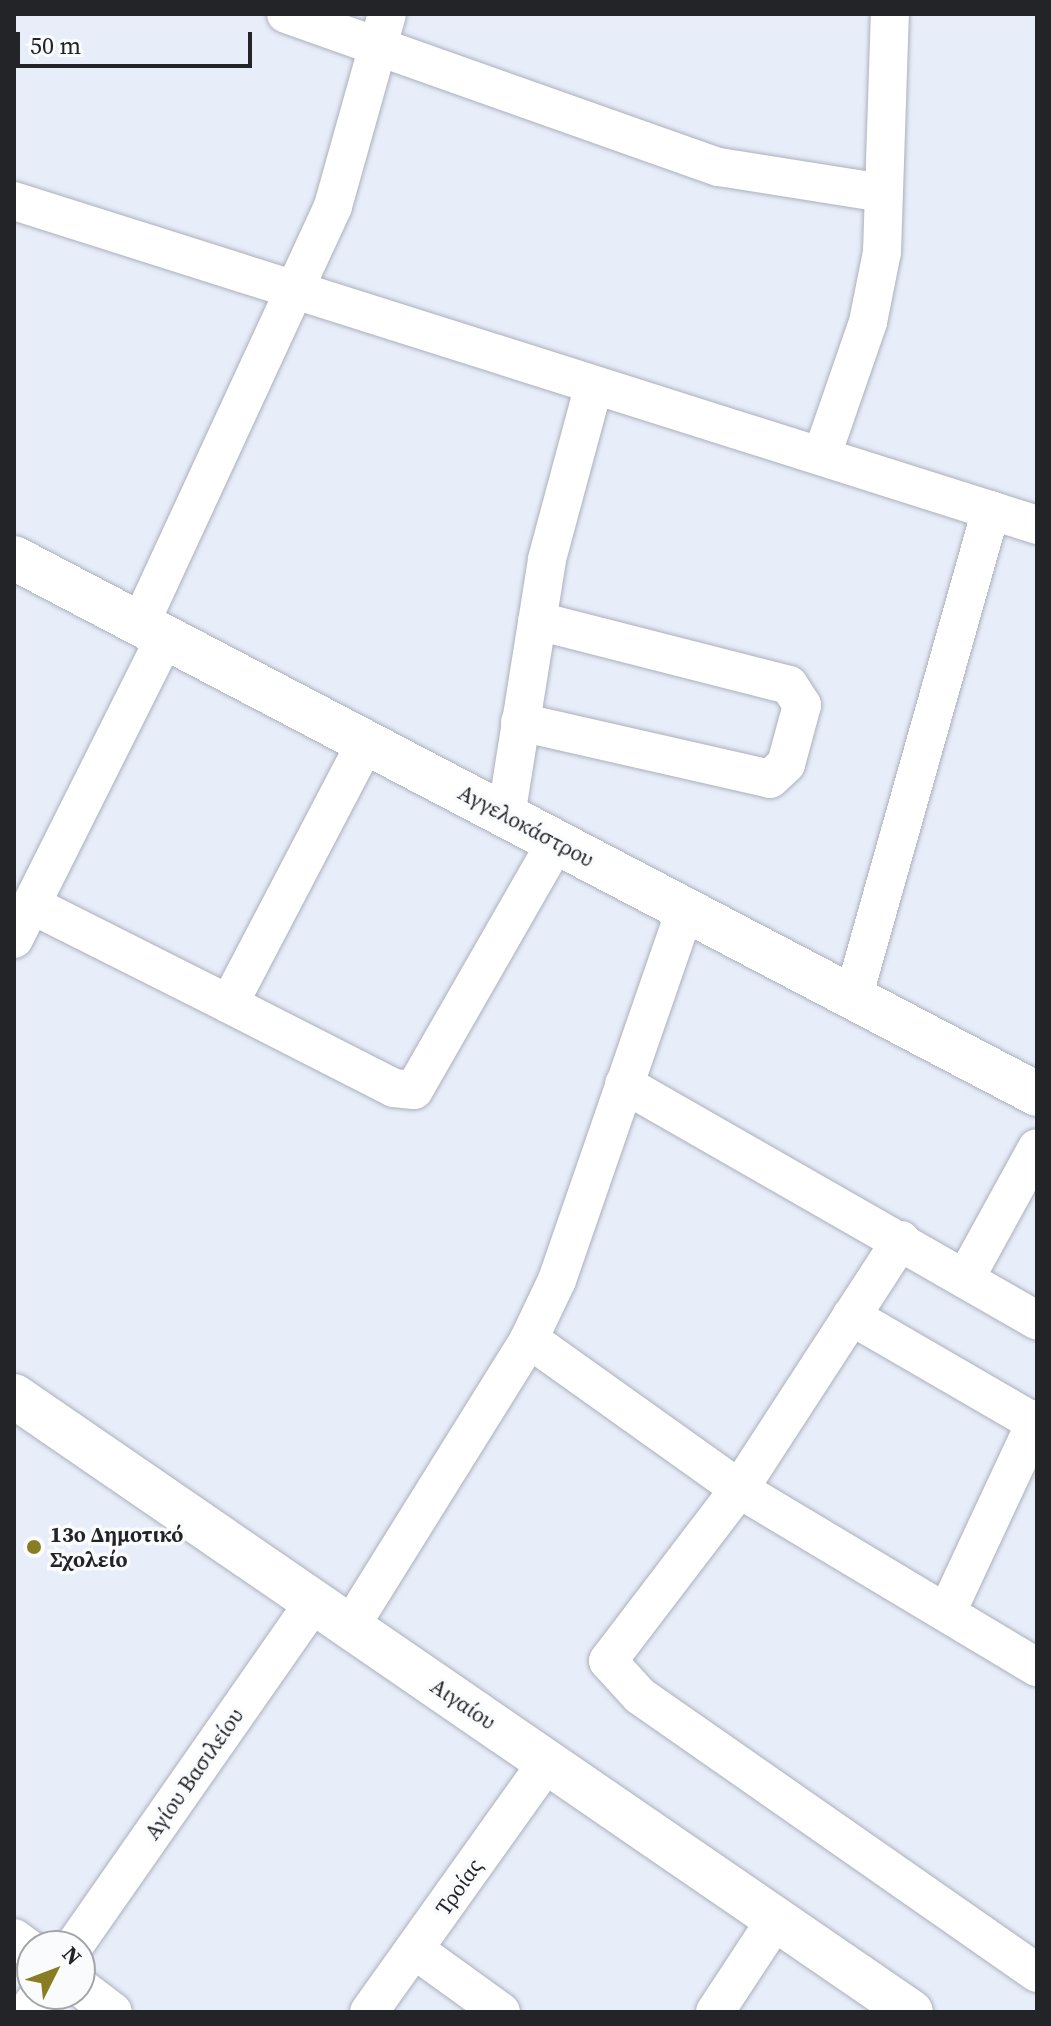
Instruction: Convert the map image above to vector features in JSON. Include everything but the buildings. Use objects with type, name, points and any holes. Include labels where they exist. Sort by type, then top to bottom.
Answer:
[{"type":"main road","name":"Αγγελοκάστρου","points":[[14,558],[1037,1094]]},
{"type":"main road","name":"Αιγαίου","points":[[14,1396],[911,2012]]},
{"type":"street","points":[[286,14],[383,30],[719,167],[883,193]]},
{"type":"street","points":[[822,455],[876,293],[890,14]]},
{"type":"street","points":[[14,939],[32,905],[152,630],[333,206],[383,30]]},
{"type":"street","points":[[14,201],[593,388],[822,455],[1037,525]]},
{"type":"street","points":[[506,816],[537,621],[593,388]]},
{"type":"street","points":[[853,998],[991,510]]},
{"type":"street","points":[[520,722],[770,779],[786,764],[802,705],[789,685],[537,621]]},
{"type":"street","points":[[229,1004],[366,742]]},
{"type":"street","points":[[32,905],[394,1088],[414,1090],[556,842]]},
{"type":"street","points":[[350,1627],[529,1339],[685,910]]},
{"type":"street","points":[[624,1084],[966,1277],[1037,1321]]},
{"type":"street","points":[[966,1277],[1037,1148]]},
{"type":"street","points":[[901,1240],[739,1489],[609,1654],[614,1675],[1037,1973]]},
{"type":"street","points":[[851,1316],[1036,1422],[947,1612]]},
{"type":"street","points":[[529,1339],[739,1489],[1037,1667]]},
{"type":"street","name":"Αγίου Βασιλείου","points":[[85,1930],[314,1602]]},
{"type":"street","name":"Τροίας","points":[[369,2012],[547,1762]]},
{"type":"street","points":[[715,2012],[776,1919]]},
{"type":"street","points":[[415,1950],[501,2012]]},
{"type":"street","points":[[96,1999],[113,2012]]},
{"type":"place","name":"13ο Δημοτικό Σχολείο","points":[[34,1547]]}]
